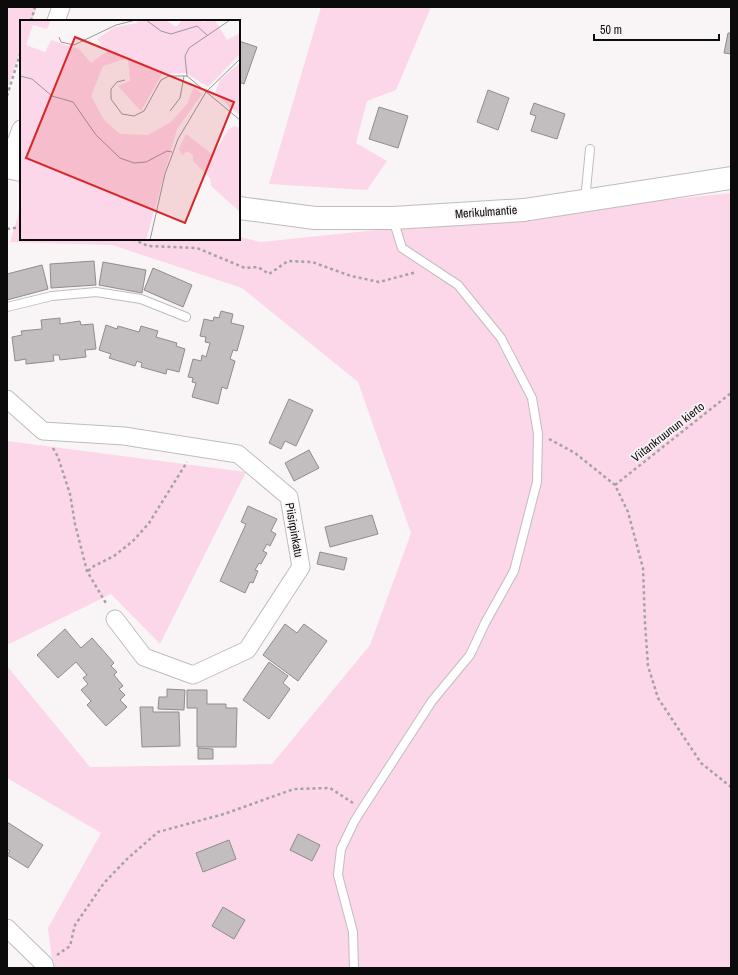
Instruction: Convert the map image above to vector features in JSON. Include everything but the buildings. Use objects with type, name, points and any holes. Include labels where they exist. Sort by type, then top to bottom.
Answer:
[{"type":"street","points":[[56,20],[61,7]]},
{"type":"street","points":[[20,132],[7,166],[20,170]]},
{"type":"street","name":"Merikulmantie","points":[[240,208],[315,218],[393,218],[524,210],[731,178]]},
{"type":"street","points":[[7,399],[43,431]]},
{"type":"street","name":"Piisirpinkatu","points":[[43,431],[124,436],[238,454],[289,497],[301,567],[247,650],[193,675],[144,657],[115,619]]},
{"type":"street","points":[[7,928],[44,966]]},
{"type":"lane","points":[[585,200],[590,149]]},
{"type":"lane","points":[[354,968],[353,932],[338,875],[342,849],[362,808],[432,701],[470,655],[514,571],[537,482],[538,434],[532,398],[501,338],[458,285],[402,248],[393,218]]},
{"type":"lane","points":[[7,307],[52,296],[96,292],[140,299],[186,317]]},
{"type":"path","points":[[31,20],[35,7]]},
{"type":"path","points":[[7,96],[20,55]]},
{"type":"path","points":[[7,229],[20,227]]},
{"type":"path","points":[[135,240],[148,246],[197,248],[245,268],[258,267],[269,274],[288,261],[312,262],[350,276],[379,282],[433,268]]},
{"type":"path","name":"Viitankruunun kierto","points":[[616,486],[731,393]]},
{"type":"path","points":[[43,431],[58,456],[70,494],[75,524],[87,571],[115,619]]},
{"type":"path","points":[[538,434],[575,453],[616,486],[628,512],[643,568],[648,666],[658,698],[701,762],[731,787]]},
{"type":"path","points":[[87,571],[114,556],[133,541],[141,532],[170,492],[194,447]]},
{"type":"path","points":[[44,966],[70,946],[75,925],[104,883],[127,859],[158,832],[224,814],[294,789],[330,788],[362,808]]},
{"type":"shaded area","points":[[7,7],[37,7],[32,20],[20,20],[20,53],[7,89]]},
{"type":"shaded area","points":[[321,7],[431,7],[396,90],[367,101],[356,143],[387,161],[367,190],[269,184]]},
{"type":"shaded area","points":[[731,193],[731,968],[53,968],[48,928],[101,833],[7,778],[7,666],[90,767],[272,764],[370,645],[411,533],[358,382],[242,288],[112,245],[10,242],[20,209],[20,240],[240,240],[240,237],[261,242]]},
{"type":"shaded area","points":[[7,441],[246,472],[160,644],[111,594],[7,645]]}]
